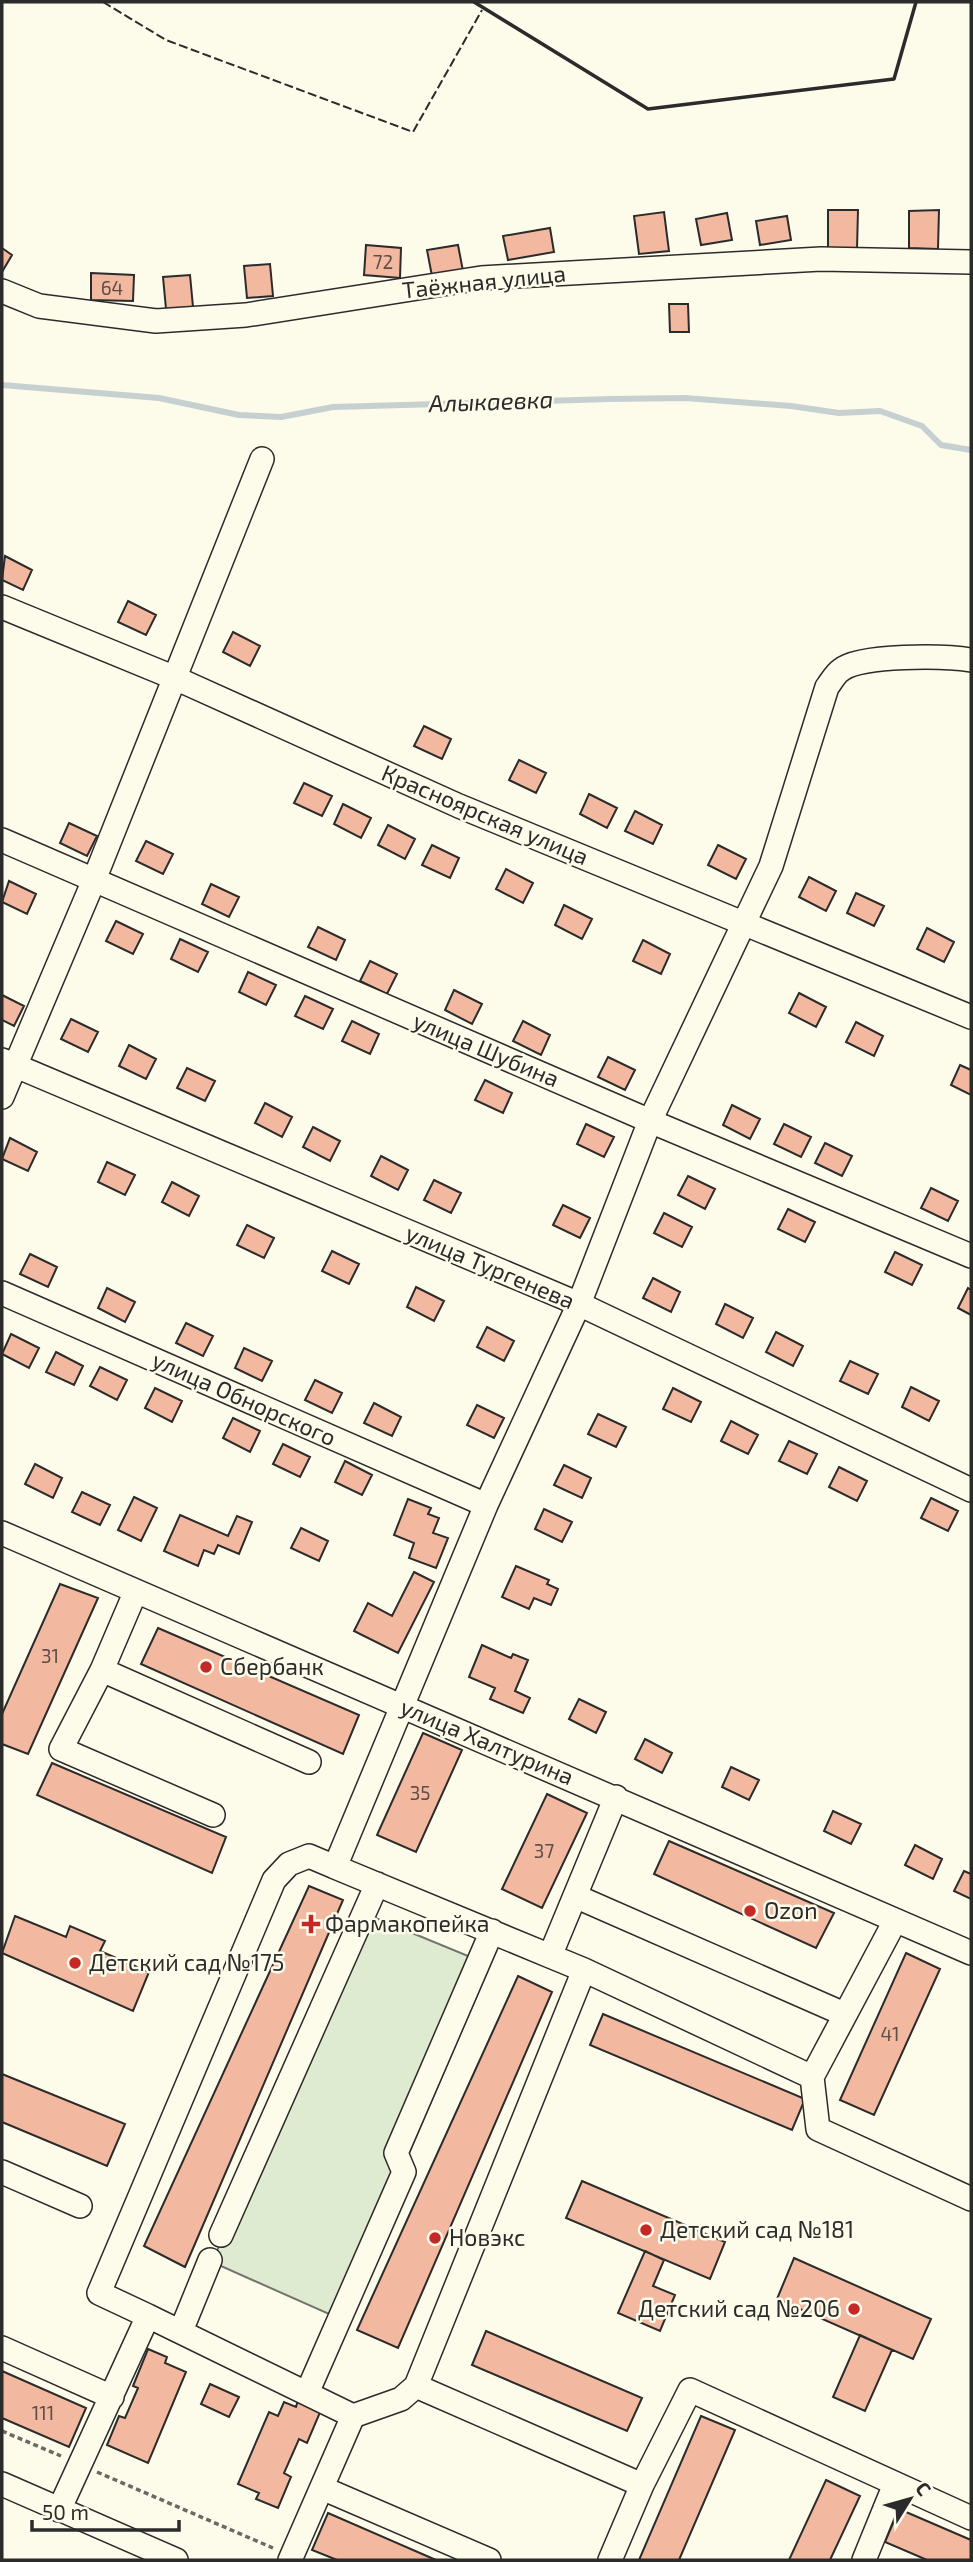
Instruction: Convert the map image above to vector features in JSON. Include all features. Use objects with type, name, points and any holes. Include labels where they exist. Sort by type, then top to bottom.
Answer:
[{"type":"street","name":"Таёжная улица","points":[[2,291],[39,306],[156,321],[246,315],[481,278],[821,259],[971,262]]},
{"type":"street","points":[[2,1097],[9,1063],[94,880],[262,459]]},
{"type":"street","name":"Красноярская улица","points":[[2,607],[175,678],[459,806],[971,1017]]},
{"type":"street","points":[[335,1867],[486,1505],[579,1304],[650,1121],[771,866],[827,687],[842,668],[878,659],[951,656],[971,660]]},
{"type":"street","name":"улица Шубина","points":[[2,840],[650,1121],[971,1256]]},
{"type":"street","name":"улица Тургенева","points":[[9,1063],[579,1304],[971,1490]]},
{"type":"street","name":"улица Обнорского","points":[[2,1293],[486,1505]]},
{"type":"street","name":"улица Халтурина","points":[[2,1533],[135,1593],[616,1797],[971,1953]]},
{"type":"street","points":[[135,1593],[102,1670],[61,1749],[213,1815]]},
{"type":"street","points":[[102,1670],[309,1762]]},
{"type":"street","points":[[550,1956],[616,1797]]},
{"type":"street","points":[[584,1970],[416,2386],[401,2399],[353,2416],[99,2293],[274,1880],[289,1864],[309,1856],[584,1970],[812,2077]]},
{"type":"street","points":[[220,2235],[377,1884]]},
{"type":"street","points":[[575,1896],[844,2014]]},
{"type":"street","points":[[895,1921],[812,2077],[818,2129],[971,2199]]},
{"type":"street","points":[[307,2393],[404,2172],[396,2153],[492,1931]]},
{"type":"street","points":[[2,2172],[80,2206]]},
{"type":"street","points":[[181,2331],[210,2260]]},
{"type":"street","points":[[59,2510],[148,2316]]},
{"type":"street","points":[[2,2348],[111,2397]]},
{"type":"street","points":[[416,2386],[642,2485]]},
{"type":"street","points":[[610,2560],[642,2485],[690,2390],[971,2518]]},
{"type":"street","points":[[291,2558],[353,2416]]},
{"type":"street","points":[[2,2484],[176,2560]]},
{"type":"street","points":[[864,2560],[895,2484]]},
{"type":"street","points":[[322,2488],[489,2560]]},
{"type":"path","points":[[2,2431],[291,2558]]},
{"type":"green space","points":[[366,1914],[490,1965],[338,2318],[212,2262]]},
{"type":"building","points":[[828,210],[858,210],[857,249],[828,248]]},
{"type":"building","points":[[939,210],[938,249],[909,248],[909,211]]},
{"type":"building","points":[[664,212],[669,251],[639,254],[634,216]]},
{"type":"building","points":[[727,213],[732,240],[701,245],[696,219]]},
{"type":"building","points":[[787,216],[791,240],[760,245],[756,221]]},
{"type":"building","points":[[550,228],[554,252],[508,260],[503,236]]},
{"type":"building","points":[[366,245],[401,248],[400,278],[364,275]]},
{"type":"building","points":[[458,245],[463,271],[432,276],[427,250]]},
{"type":"building","points":[[2,248],[12,255],[2,272]]},
{"type":"building","points":[[270,264],[273,296],[247,298],[244,266]]},
{"type":"building","points":[[91,273],[134,275],[133,301],[91,300]]},
{"type":"building","points":[[190,275],[193,307],[166,309],[163,277]]},
{"type":"building","points":[[669,304],[688,304],[689,332],[670,332]]},
{"type":"building","points":[[5,556],[32,570],[23,590],[2,580]]},
{"type":"building","points":[[128,601],[156,615],[146,635],[118,622]]},
{"type":"building","points":[[233,632],[260,646],[250,666],[223,652]]},
{"type":"building","points":[[424,726],[451,739],[442,759],[414,746]]},
{"type":"building","points":[[519,760],[546,773],[536,793],[509,780]]},
{"type":"building","points":[[304,783],[332,796],[322,816],[294,803]]},
{"type":"building","points":[[589,794],[617,808],[607,828],[580,814]]},
{"type":"building","points":[[343,804],[371,818],[361,838],[334,824]]},
{"type":"building","points":[[635,811],[662,825],[653,844],[625,831]]},
{"type":"building","points":[[69,823],[97,836],[87,856],[60,843]]},
{"type":"building","points":[[388,825],[415,839],[405,859],[378,845]]},
{"type":"building","points":[[146,841],[173,854],[163,874],[136,861]]},
{"type":"building","points":[[432,845],[459,858],[450,878],[422,865]]},
{"type":"building","points":[[718,845],[746,859],[736,879],[708,865]]},
{"type":"building","points":[[506,869],[533,883],[523,903],[496,889]]},
{"type":"building","points":[[809,877],[836,891],[826,911],[799,897]]},
{"type":"building","points":[[9,881],[36,894],[27,914],[2,902]]},
{"type":"building","points":[[211,884],[239,897],[229,917],[202,904]]},
{"type":"building","points":[[856,893],[884,906],[874,926],[847,913]]},
{"type":"building","points":[[564,905],[592,919],[582,939],[555,925]]},
{"type":"building","points":[[116,921],[143,934],[133,954],[106,941]]},
{"type":"building","points":[[318,927],[345,940],[336,960],[308,947]]},
{"type":"building","points":[[927,928],[954,942],[944,962],[917,949]]},
{"type":"building","points":[[180,939],[208,952],[198,972],[171,959]]},
{"type":"building","points":[[643,940],[670,954],[661,974],[633,961]]},
{"type":"building","points":[[370,961],[397,974],[387,994],[360,981]]},
{"type":"building","points":[[248,972],[276,985],[266,1005],[239,992]]},
{"type":"building","points":[[454,990],[482,1004],[472,1024],[445,1010]]},
{"type":"building","points":[[799,993],[826,1007],[816,1027],[789,1013]]},
{"type":"building","points":[[2,995],[24,1006],[14,1026],[2,1020]]},
{"type":"building","points":[[305,996],[333,1009],[323,1029],[295,1016]]},
{"type":"building","points":[[71,1019],[98,1032],[88,1052],[61,1039]]},
{"type":"building","points":[[352,1021],[379,1034],[370,1054],[342,1041]]},
{"type":"building","points":[[523,1021],[550,1035],[541,1055],[513,1041]]},
{"type":"building","points":[[856,1022],[883,1036],[874,1056],[846,1042]]},
{"type":"building","points":[[129,1045],[156,1059],[146,1079],[119,1066]]},
{"type":"building","points":[[608,1057],[635,1070],[625,1090],[598,1077]]},
{"type":"building","points":[[960,1065],[971,1070],[971,1095],[951,1085]]},
{"type":"building","points":[[187,1068],[215,1081],[205,1101],[177,1088]]},
{"type":"building","points":[[485,1080],[512,1093],[503,1113],[475,1100]]},
{"type":"building","points":[[265,1103],[292,1117],[282,1137],[255,1123]]},
{"type":"building","points":[[732,1105],[760,1119],[750,1139],[723,1125]]},
{"type":"building","points":[[586,1124],[614,1137],[604,1157],[577,1144]]},
{"type":"building","points":[[784,1124],[811,1137],[801,1157],[774,1144]]},
{"type":"building","points":[[313,1127],[340,1141],[330,1161],[303,1147]]},
{"type":"building","points":[[10,1138],[37,1152],[28,1171],[2,1159]]},
{"type":"building","points":[[825,1143],[852,1156],[842,1176],[815,1163]]},
{"type":"building","points":[[381,1156],[408,1170],[398,1190],[371,1176]]},
{"type":"building","points":[[107,1162],[135,1175],[125,1195],[98,1182]]},
{"type":"building","points":[[688,1176],[715,1189],[705,1209],[678,1195]]},
{"type":"building","points":[[434,1180],[461,1193],[451,1213],[424,1200]]},
{"type":"building","points":[[172,1182],[199,1196],[189,1216],[162,1202]]},
{"type":"building","points":[[931,1188],[958,1201],[948,1221],[921,1208]]},
{"type":"building","points":[[563,1205],[590,1218],[580,1238],[553,1225]]},
{"type":"building","points":[[788,1209],[815,1222],[805,1242],[778,1229]]},
{"type":"building","points":[[664,1213],[692,1227],[682,1247],[654,1233]]},
{"type":"building","points":[[247,1225],[274,1238],[264,1258],[237,1245]]},
{"type":"building","points":[[332,1251],[359,1264],[349,1284],[322,1271]]},
{"type":"building","points":[[895,1252],[922,1265],[912,1285],[885,1272]]},
{"type":"building","points":[[30,1254],[57,1267],[48,1287],[20,1274]]},
{"type":"building","points":[[653,1278],[680,1292],[671,1312],[643,1298]]},
{"type":"building","points":[[416,1287],[444,1301],[434,1321],[407,1307]]},
{"type":"building","points":[[107,1288],[135,1302],[125,1322],[98,1308]]},
{"type":"building","points":[[968,1288],[971,1290],[971,1315],[958,1308]]},
{"type":"building","points":[[725,1304],[753,1318],[743,1338],[716,1324]]},
{"type":"building","points":[[186,1323],[213,1336],[203,1356],[176,1343]]},
{"type":"building","points":[[487,1327],[514,1341],[504,1361],[477,1347]]},
{"type":"building","points":[[776,1332],[803,1346],[793,1366],[766,1352]]},
{"type":"building","points":[[11,1334],[39,1348],[29,1368],[2,1354]]},
{"type":"building","points":[[244,1348],[272,1361],[262,1381],[235,1368]]},
{"type":"building","points":[[56,1352],[83,1366],[74,1385],[46,1372]]},
{"type":"building","points":[[850,1361],[878,1374],[868,1394],[840,1381]]},
{"type":"building","points":[[100,1367],[127,1380],[117,1400],[90,1386]]},
{"type":"building","points":[[315,1380],[342,1393],[332,1413],[305,1400]]},
{"type":"building","points":[[911,1387],[939,1401],[929,1421],[902,1407]]},
{"type":"building","points":[[155,1388],[182,1401],[172,1422],[145,1408]]},
{"type":"building","points":[[673,1388],[701,1402],[691,1422],[663,1409]]},
{"type":"building","points":[[374,1403],[401,1417],[392,1436],[364,1423]]},
{"type":"building","points":[[477,1405],[504,1418],[494,1438],[467,1425]]},
{"type":"building","points":[[598,1414],[626,1427],[616,1447],[588,1434]]},
{"type":"building","points":[[233,1418],[260,1431],[250,1452],[223,1438]]},
{"type":"building","points":[[731,1421],[758,1435],[748,1454],[721,1441]]},
{"type":"building","points":[[789,1441],[817,1454],[807,1474],[779,1461]]},
{"type":"building","points":[[283,1444],[310,1457],[300,1477],[273,1464]]},
{"type":"building","points":[[345,1461],[372,1475],[362,1495],[335,1482]]},
{"type":"building","points":[[35,1464],[62,1478],[53,1498],[25,1484]]},
{"type":"building","points":[[564,1465],[591,1478],[582,1498],[554,1485]]},
{"type":"building","points":[[839,1467],[867,1481],[857,1501],[829,1487]]},
{"type":"building","points":[[82,1492],[110,1505],[100,1525],[72,1512]]},
{"type":"building","points":[[134,1497],[157,1508],[141,1541],[118,1530]]},
{"type":"building","points":[[931,1498],[958,1511],[948,1531],[921,1518]]},
{"type":"building","points":[[408,1499],[431,1508],[428,1514],[439,1518],[433,1533],[448,1538],[436,1568],[409,1558],[414,1543],[394,1535]]},
{"type":"building","points":[[544,1509],[572,1522],[562,1542],[535,1529]]},
{"type":"building","points":[[180,1515],[228,1536],[237,1516],[252,1522],[239,1554],[218,1545],[214,1554],[204,1550],[198,1566],[164,1551]]},
{"type":"building","points":[[301,1528],[328,1541],[319,1561],[291,1548]]},
{"type":"building","points":[[516,1566],[549,1580],[547,1584],[558,1589],[551,1605],[534,1598],[529,1609],[502,1597]]},
{"type":"building","points":[[414,1572],[434,1582],[398,1653],[354,1631],[368,1603],[392,1616]]},
{"type":"building","points":[[60,1584],[98,1598],[28,1754],[2,1744],[2,1714]]},
{"type":"building","points":[[158,1628],[359,1715],[343,1754],[141,1664]]},
{"type":"building","points":[[482,1645],[511,1658],[513,1654],[528,1660],[515,1691],[530,1698],[523,1713],[490,1699],[495,1688],[469,1677]]},
{"type":"building","points":[[579,1699],[606,1712],[596,1733],[569,1719]]},
{"type":"building","points":[[423,1733],[462,1750],[416,1852],[377,1835]]},
{"type":"building","points":[[645,1739],[672,1753],[662,1773],[635,1759]]},
{"type":"building","points":[[52,1763],[226,1837],[212,1873],[37,1795]]},
{"type":"building","points":[[731,1767],[759,1780],[749,1800],[722,1787]]},
{"type":"building","points":[[547,1794],[587,1813],[542,1908],[502,1889]]},
{"type":"building","points":[[833,1811],[861,1824],[851,1844],[824,1831]]},
{"type":"building","points":[[669,1841],[834,1913],[816,1948],[654,1874]]},
{"type":"building","points":[[915,1845],[942,1859],[933,1879],[905,1865]]},
{"type":"building","points":[[964,1871],[971,1874],[971,1899],[954,1891]]},
{"type":"building","points":[[309,1886],[343,1900],[185,2267],[144,2246]]},
{"type":"building","name":"Детский сад №175","points":[[15,1916],[66,1937],[70,1926],[105,1941],[100,1951],[149,1972],[133,2011],[2,1953]]},
{"type":"building","points":[[906,1953],[940,1969],[874,2115],[840,2100]]},
{"type":"building","points":[[518,1976],[552,1992],[398,2348],[357,2330]]},
{"type":"building","points":[[603,2014],[805,2099],[792,2130],[590,2045]]},
{"type":"building","points":[[2,2074],[125,2124],[107,2166],[2,2122]]},
{"type":"building","name":"Детский сад №181","points":[[582,2181],[725,2242],[710,2279],[566,2218]]},
{"type":"building","points":[[645,2251],[664,2260],[653,2286],[675,2295],[660,2331],[618,2313]]},
{"type":"building","name":"Детский сад №206","points":[[794,2258],[931,2319],[913,2359],[777,2299]]},
{"type":"building","points":[[486,2331],[642,2398],[627,2431],[472,2365]]},
{"type":"building","points":[[860,2335],[892,2350],[865,2411],[833,2397]]},
{"type":"building","points":[[148,2349],[167,2357],[165,2363],[186,2372],[148,2463],[107,2445],[119,2416],[125,2418],[138,2388],[133,2386]]},
{"type":"building","points":[[2,2371],[86,2408],[69,2447],[2,2418]]},
{"type":"building","points":[[210,2384],[239,2397],[229,2417],[201,2404]]},
{"type":"building","points":[[298,2400],[321,2410],[307,2443],[299,2439],[284,2473],[291,2477],[278,2508],[256,2499],[259,2493],[238,2484],[269,2412],[278,2416],[284,2402],[296,2407]]},
{"type":"building","points":[[701,2416],[735,2430],[679,2560],[639,2560]]},
{"type":"building","points":[[826,2480],[860,2496],[830,2560],[789,2560]]},
{"type":"building","points":[[899,2509],[971,2540],[971,2560],[927,2560],[885,2542]]},
{"type":"building","points":[[328,2513],[436,2560],[337,2560],[312,2550]]},
{"type":"waterway","name":"Алыкаевка","points":[[2,385],[159,398],[239,415],[281,417],[333,407],[685,398],[791,406],[839,413],[880,411],[922,426],[941,445],[971,450]]},
{"type":"fence","points":[[103,2],[166,40],[413,132],[482,10]]},
{"type":"wall","points":[[474,2],[648,109],[894,79],[916,2]]},
{"type":"place","name":"Сбербанк","points":[[206,1667]]},
{"type":"place","name":"Ozon","points":[[750,1911]]},
{"type":"place","name":"Фармакопейка","points":[[311,1924]]},
{"type":"place","name":"Детский сад №175","points":[[75,1963]]},
{"type":"place","name":"Детский сад №181","points":[[646,2230]]},
{"type":"place","name":"Новэкс","points":[[435,2238]]},
{"type":"place","name":"Детский сад №206","points":[[854,2309]]}]
